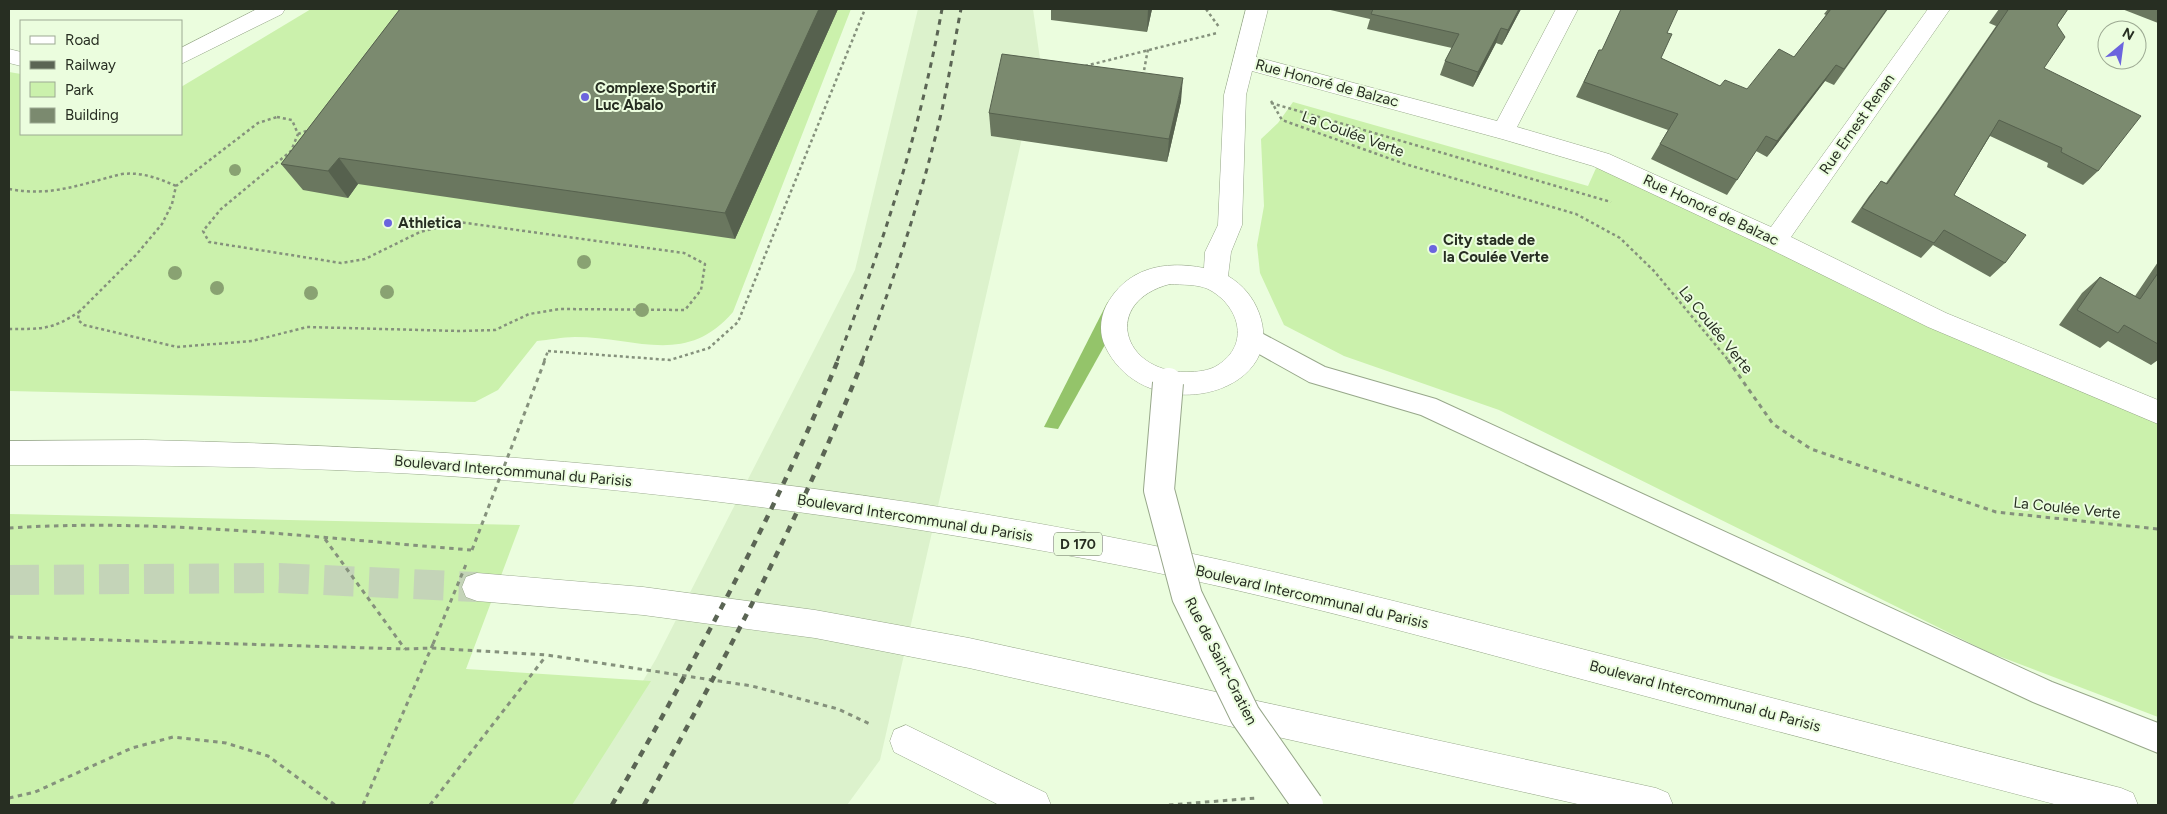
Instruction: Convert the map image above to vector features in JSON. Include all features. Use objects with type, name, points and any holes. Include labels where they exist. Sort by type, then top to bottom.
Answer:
[{"type":"main road","points":[[182,56],[274,9]]},
{"type":"main road","points":[[1215,281],[1218,252],[1230,225],[1235,95],[1257,9]]},
{"type":"main road","points":[[1503,130],[1567,9]]},
{"type":"main road","name":"Rue Ernest Renan","points":[[1776,240],[1939,9]]},
{"type":"main road","name":"Rue Honoré de Balzac","points":[[1244,60],[1503,130],[1601,160],[1776,240],[1937,320],[2158,412]]},
{"type":"main road","points":[[1193,275],[1215,281],[1232,292],[1244,305],[1251,321],[1252,338],[1246,355],[1233,370],[1214,380],[1192,385],[1168,383],[1146,375],[1127,361],[1116,343],[1113,325],[1118,306],[1130,290],[1148,280],[1162,276],[1193,275]]},
{"type":"main road","name":"Rue de Saint-Gratien","points":[[1168,383],[1159,490],[1187,596],[1245,715],[1308,805]]},
{"type":"main road","name":"Boulevard Intercommunal du Parisis","points":[[9,453],[104,451],[348,458],[546,472],[736,491],[928,518],[1098,548],[1273,586],[1472,635],[2121,805]]},
{"type":"main road","points":[[472,574],[643,601],[825,626],[969,653],[1656,805]]},
{"type":"main road","points":[[906,741],[1034,805]]},
{"type":"lane","points":[[1252,338],[1318,375],[1427,406],[2043,692],[2158,738]]},
{"type":"path","points":[[9,528],[39,526],[183,527],[472,550],[548,351],[670,360],[709,348],[738,322],[865,9]]},
{"type":"path","points":[[1084,66],[1215,32],[1223,33]]},
{"type":"path","points":[[1142,77],[1148,50]]},
{"type":"path","points":[[1270,103],[1272,98]]},
{"type":"path","name":"La Coulée Verte","points":[[1270,103],[1617,204]]},
{"type":"path","name":"La Coulée Verte","points":[[1270,103],[1282,120],[1405,164],[1576,214],[1620,238],[1654,272],[1730,363],[1773,424],[1811,449],[1996,512],[2158,529]]},
{"type":"path","points":[[9,329],[44,329],[62,323],[79,312],[136,255],[162,224],[172,204],[176,186],[258,123],[277,118],[292,120],[298,134],[291,151],[221,209],[203,231],[209,242],[340,263],[365,259],[420,232],[458,222],[684,253],[705,264],[701,290],[685,310],[560,309],[529,314],[495,330],[459,331],[307,327],[252,341],[177,347],[84,325],[78,320],[79,312]]},
{"type":"path","points":[[298,134],[315,128]]},
{"type":"path","points":[[9,189],[30,193],[69,190],[128,172],[157,176],[176,186]]},
{"type":"path","points":[[325,538],[405,649]]},
{"type":"path","points":[[363,805],[432,646],[472,574]]},
{"type":"path","points":[[9,637],[405,649],[432,646],[546,655],[752,686],[838,709],[906,741]]},
{"type":"path","points":[[430,805],[546,655]]},
{"type":"path","points":[[9,798],[34,792],[132,748],[173,738],[226,743],[268,756],[335,805]]},
{"type":"path","points":[[1169,805],[1252,798]]},
{"type":"shaded area","points":[[918,9],[1033,9],[1040,59],[880,760],[847,805],[569,805],[656,659],[855,270]]},
{"type":"shaded area","points":[[1125,284],[1106,343],[1058,429],[1044,427],[1107,303]]},
{"type":"green space","name":"Athletica","points":[[311,9],[851,9],[733,312],[715,329],[697,339],[678,344],[659,345],[575,337],[537,341],[498,390],[475,402],[9,391],[9,72],[20,74],[20,135],[182,135],[182,86]]},
{"type":"green space","points":[[1293,102],[1588,186],[1597,166],[1733,232],[1774,242],[1849,289],[2158,423],[2158,717],[1988,652],[1499,410],[1344,356],[1284,325],[1260,273],[1257,245],[1264,206],[1261,139],[1278,123]]},
{"type":"green space","points":[[9,514],[520,525],[466,669],[651,681],[572,805],[9,805]]},
{"type":"building","name":"Complexe Sportif Luc Abalo","points":[[400,9],[819,9],[725,213],[339,158],[328,171],[281,164]]},
{"type":"building","points":[[1373,9],[1519,9],[1508,30],[1501,28],[1478,72],[1445,61],[1459,34],[1371,14]]},
{"type":"building","points":[[1621,9],[1678,9],[1667,33],[1672,34],[1661,58],[1720,86],[1725,80],[1747,89],[1779,49],[1794,57],[1831,9],[1887,9],[1844,69],[1836,65],[1777,141],[1766,136],[1737,180],[1660,144],[1678,114],[1584,82],[1599,50],[1602,50]]},
{"type":"building","points":[[2004,9],[2068,9],[2057,25],[2065,37],[2044,68],[2141,116],[2098,171],[2061,152],[2062,148],[1999,120],[1954,195],[2026,235],[2005,263],[1944,230],[1934,243],[1862,208],[1881,181],[1887,184],[2008,10]]},
{"type":"building","points":[[1002,54],[1183,78],[1169,139],[989,113]]},
{"type":"building","points":[[2158,273],[2158,344],[2124,325],[2118,333],[2077,310],[2100,277],[2140,299]]},
{"type":"tunnel","points":[[9,580],[279,578],[477,587]]},
{"type":"railway","points":[[837,361],[870,275],[898,188],[923,99],[942,9]]},
{"type":"railway","points":[[862,361],[896,270],[925,177],[944,101],[961,9]]},
{"type":"railway","points":[[612,805],[703,642],[761,531],[814,417],[838,360]]},
{"type":"railway","points":[[644,805],[704,696],[761,586],[814,474],[863,360]]},
{"type":"place","name":"Complexe Sportif Luc Abalo","points":[[585,97]]},
{"type":"place","name":"Athletica","points":[[388,223]]},
{"type":"place","name":"City stade de la Coulée Verte","points":[[1433,249]]}]
